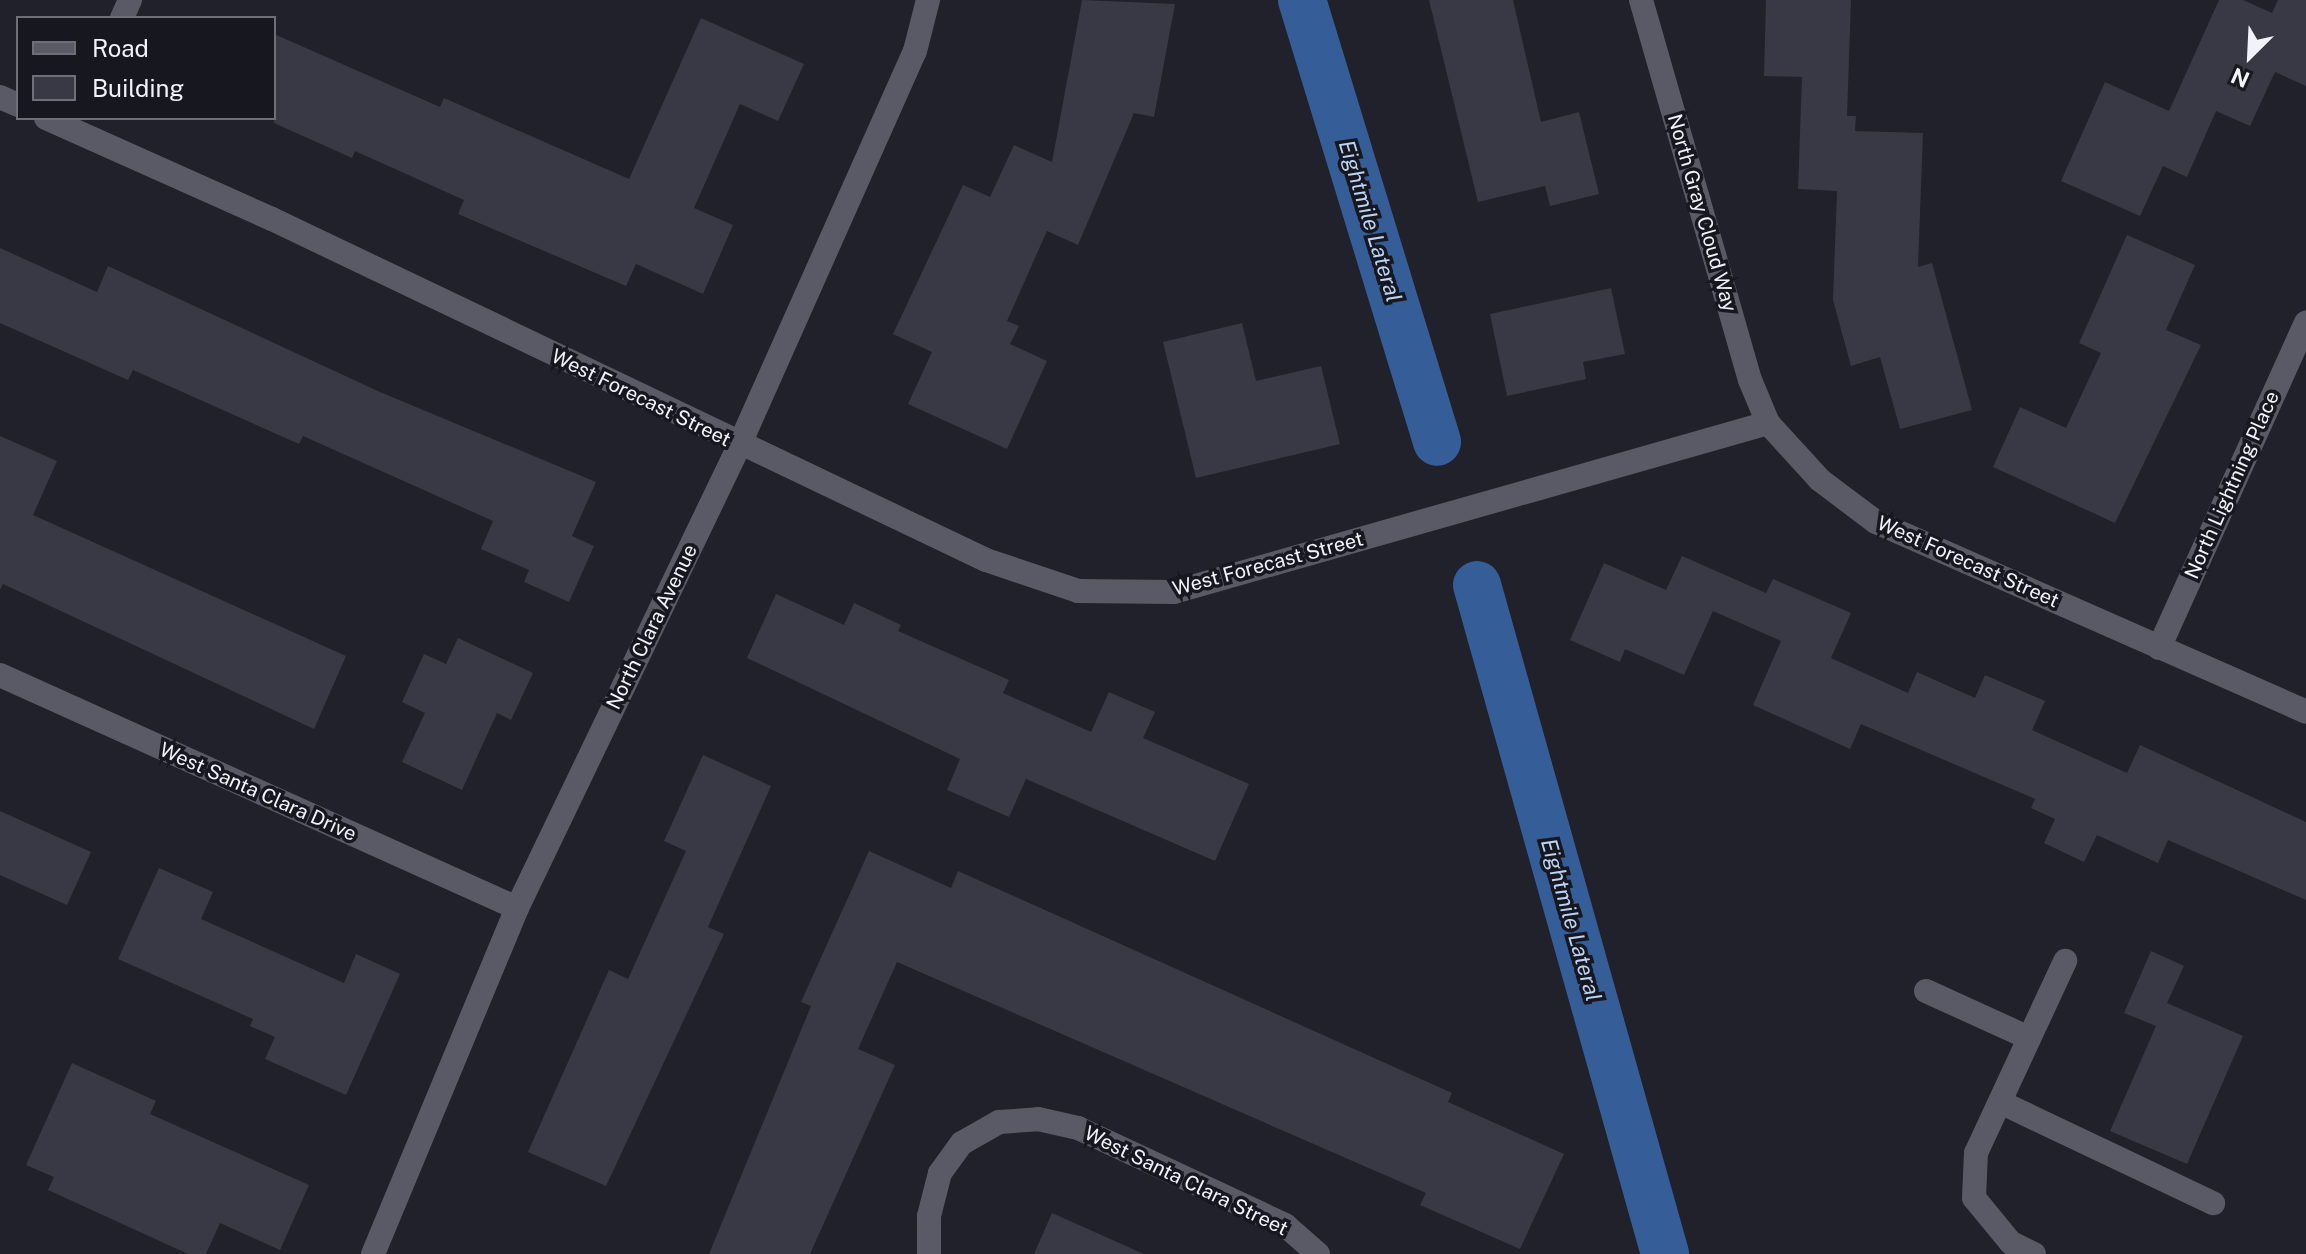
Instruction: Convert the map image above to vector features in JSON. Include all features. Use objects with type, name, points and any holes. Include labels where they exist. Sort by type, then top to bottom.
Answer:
[{"type":"street","name":"North Clara Avenue","points":[[373,1254],[517,908],[739,446],[915,51],[928,0]]},
{"type":"street","name":"North Gray Cloud Way","points":[[1641,0],[1750,380],[1768,423]]},
{"type":"street","name":"West Forecast Street","points":[[74,124],[739,446],[986,560],[1078,591],[1174,592],[1768,423],[1820,480],[1876,522],[2306,712]]},
{"type":"street","name":"North Lightning Place","points":[[2159,648],[2306,323]]},
{"type":"street","name":"West Santa Clara Drive","points":[[0,675],[517,908]]},
{"type":"street","points":[[2034,1254],[2011,1243],[1974,1198],[1976,1153],[2065,961]]},
{"type":"street","points":[[1926,991],[2029,1038]]},
{"type":"street","points":[[2000,1102],[2213,1203]]},
{"type":"street","name":"West Santa Clara Street","points":[[929,1254],[929,1216],[940,1173],[962,1143],[999,1122],[1038,1119],[1078,1128],[1285,1225],[1318,1254]]},
{"type":"building","points":[[1082,0],[1175,4],[1154,117],[1134,113],[1078,245],[1047,231],[1007,321],[1019,326],[1010,344],[1047,361],[1007,449],[908,404],[932,352],[893,334],[963,185],[990,197],[1014,145],[1052,162]]},
{"type":"building","points":[[1429,0],[1513,0],[1541,122],[1579,112],[1599,194],[1550,206],[1545,186],[1478,202]]},
{"type":"building","points":[[1766,0],[1851,0],[1847,116],[1856,116],[1855,131],[1923,133],[1918,267],[1932,263],[1972,410],[1900,429],[1880,357],[1851,366],[1833,300],[1837,191],[1798,189],[1802,77],[1764,76]]},
{"type":"building","points":[[2219,0],[2243,0],[2272,13],[2278,0],[2306,0],[2306,86],[2275,72],[2250,126],[2216,111],[2187,177],[2163,166],[2140,216],[2061,181],[2105,82],[2169,111]]},
{"type":"building","points":[[701,18],[804,64],[778,121],[740,104],[694,208],[733,225],[703,294],[636,264],[626,286],[458,214],[464,200],[355,151],[352,158],[274,123],[276,35],[440,107],[444,98],[629,179]]},
{"type":"building","points":[[2127,235],[2195,265],[2166,330],[2201,345],[2115,523],[1993,467],[2020,407],[2066,428],[2101,353],[2079,343]]},
{"type":"building","points":[[0,248],[97,292],[108,266],[380,392],[596,482],[572,536],[594,546],[569,602],[524,582],[529,570],[481,549],[493,521],[303,436],[299,444],[133,370],[128,380],[0,323]]},
{"type":"building","points":[[1611,288],[1625,354],[1583,362],[1586,379],[1507,396],[1490,314]]},
{"type":"building","points":[[1242,323],[1256,381],[1321,366],[1340,444],[1196,478],[1163,342]]},
{"type":"building","points":[[0,436],[57,461],[33,515],[346,656],[314,729],[3,584],[0,590]]},
{"type":"building","points":[[1682,556],[1766,593],[1773,579],[1851,613],[1831,658],[1908,693],[1917,672],[1975,698],[1985,675],[2045,701],[2032,730],[2127,773],[2140,745],[2306,822],[2306,900],[2168,840],[2158,863],[2097,835],[2084,862],[2044,843],[2055,819],[2031,808],[2035,799],[1861,724],[1850,749],[1753,705],[1781,641],[1713,611],[1684,675],[1625,649],[1620,662],[1570,640],[1604,563],[1666,590]]},
{"type":"building","points":[[776,594],[844,625],[854,603],[901,625],[898,631],[1009,680],[1003,693],[1091,732],[1109,692],[1155,712],[1143,738],[1249,784],[1215,861],[1026,779],[1009,817],[947,790],[960,759],[747,658]]},
{"type":"building","points":[[458,638],[533,673],[511,720],[497,713],[462,790],[402,762],[425,713],[402,702],[424,654],[446,664]]},
{"type":"building","points":[[703,755],[771,786],[708,927],[724,934],[606,1186],[528,1152],[609,970],[628,979],[686,851],[664,841]]},
{"type":"building","points":[[0,811],[91,852],[67,905],[0,875]]},
{"type":"building","points":[[869,851],[951,888],[958,871],[1452,1093],[1448,1102],[1564,1154],[1520,1249],[1420,1205],[1426,1193],[897,962],[858,1049],[895,1065],[810,1254],[709,1254],[811,1006],[801,1002]]},
{"type":"building","points":[[159,868],[213,892],[201,919],[344,983],[356,954],[400,974],[346,1095],[265,1059],[275,1037],[250,1026],[253,1019],[118,959]]},
{"type":"building","points":[[2151,951],[2184,966],[2167,1003],[2243,1036],[2187,1164],[2110,1131],[2156,1026],[2124,1013]]},
{"type":"building","points":[[72,1063],[156,1101],[150,1114],[309,1185],[280,1250],[220,1223],[206,1254],[188,1254],[48,1190],[54,1177],[26,1165]]},
{"type":"building","points":[[1052,1213],[1144,1254],[1034,1254]]},
{"type":"waterway","name":"Eightmile Lateral","points":[[1302,0],[1437,442]]},
{"type":"waterway","name":"Eightmile Lateral","points":[[1477,585],[1665,1254]]}]
